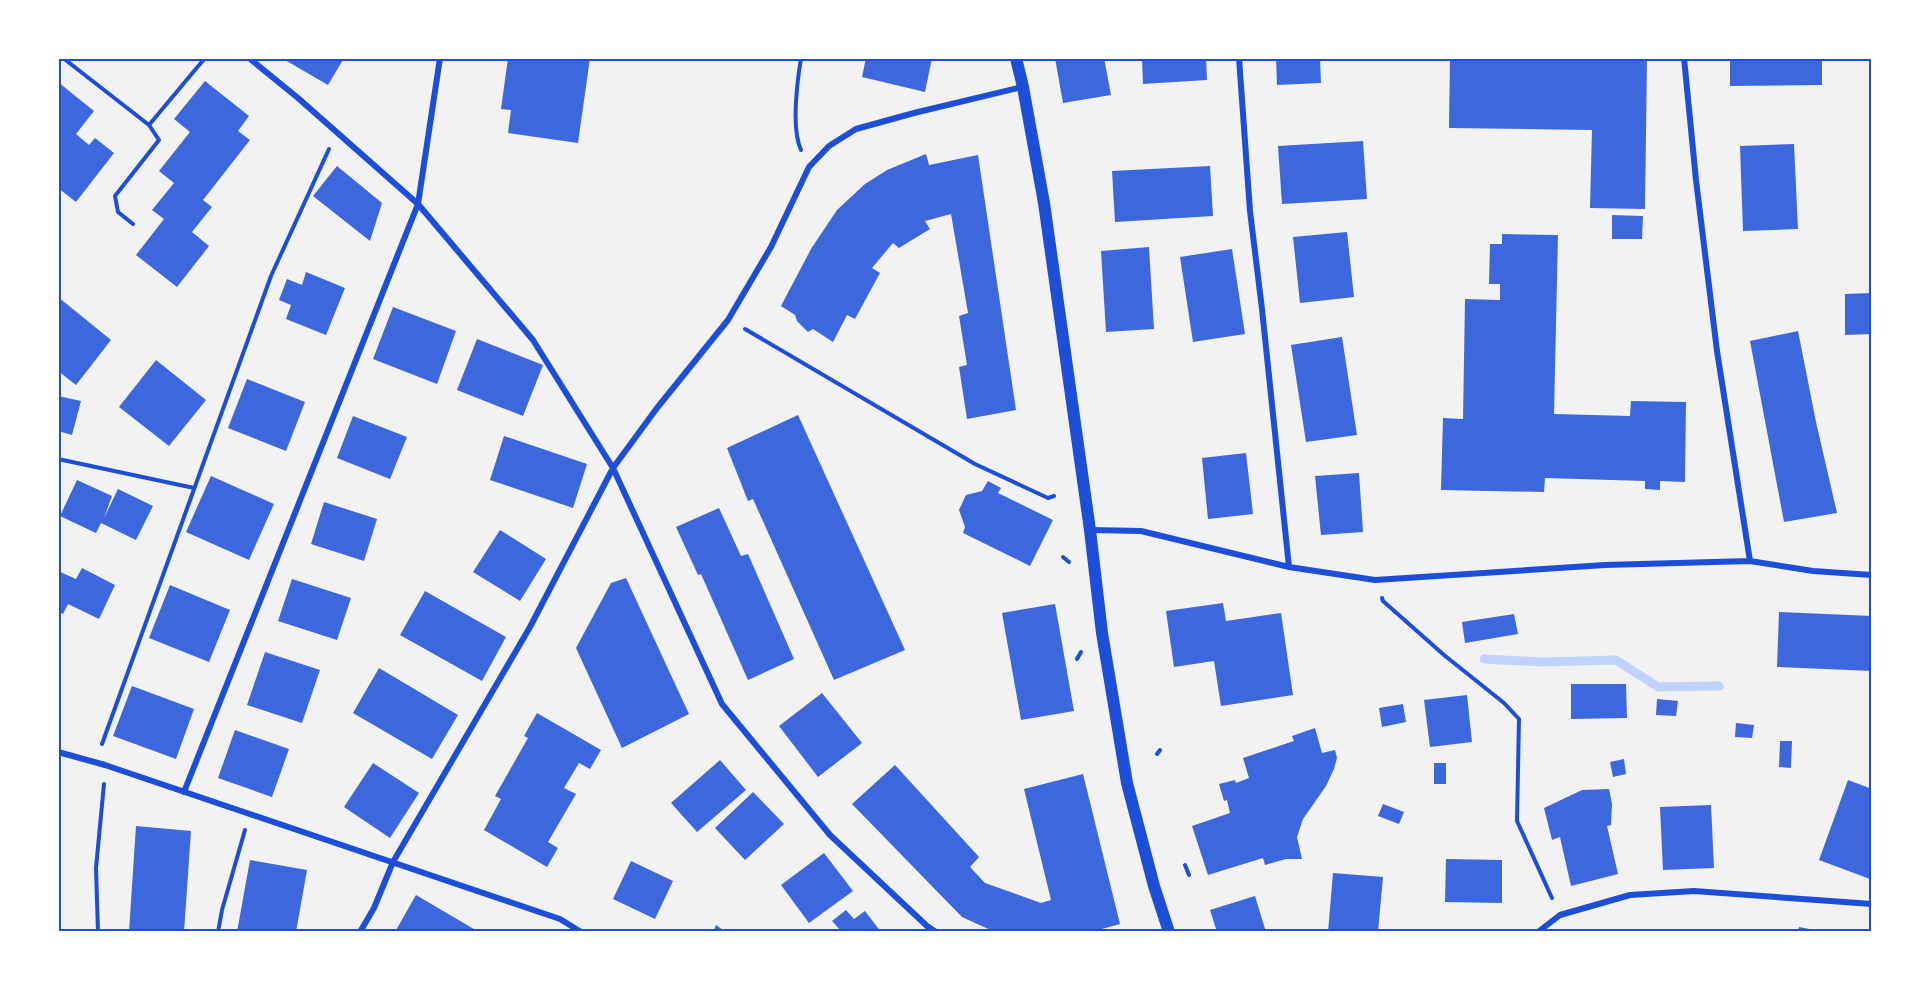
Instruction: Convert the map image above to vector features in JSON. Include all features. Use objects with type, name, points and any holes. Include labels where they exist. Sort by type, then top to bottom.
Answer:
[{"type":"main road","points":[[1016,58],[1044,203],[1090,530],[1102,633],[1127,783],[1154,886],[1169,932]]},
{"type":"street","points":[[249,58],[418,204],[533,340],[613,468],[722,705],[830,835],[936,932]]},
{"type":"street","points":[[184,792],[418,204],[440,58]]},
{"type":"street","points":[[1239,58],[1250,212],[1264,321],[1289,567]]},
{"type":"street","points":[[1684,58],[1716,351],[1750,561]]},
{"type":"street","points":[[360,932],[374,908],[393,862],[530,627],[613,468],[657,408],[728,320],[771,247],[809,167],[829,146],[856,129],[1023,87]]},
{"type":"street","points":[[1090,530],[1141,531],[1289,567],[1375,580],[1605,566],[1750,561],[1813,571],[1872,575]]},
{"type":"street","points":[[58,752],[105,765],[560,919],[581,932]]},
{"type":"street","points":[[1538,932],[1560,915],[1630,895],[1694,891],[1872,904]]},
{"type":"path","points":[[63,58],[149,125],[159,140],[115,196],[118,212],[133,224]]},
{"type":"path","points":[[149,125],[205,58]]},
{"type":"path","points":[[801,58],[796,139],[809,167]]},
{"type":"path","points":[[95,762],[271,276],[336,132]]},
{"type":"path","points":[[728,320],[975,464],[1048,498],[1054,496]]},
{"type":"path","points":[[58,459],[194,488]]},
{"type":"path","points":[[1064,557],[1069,562]]},
{"type":"path","points":[[1375,580],[1383,601],[1520,719],[1517,821],[1560,915]]},
{"type":"path","points":[[1077,659],[1081,652]]},
{"type":"path","points":[[98,932],[96,868],[105,765]]},
{"type":"path","points":[[218,932],[249,815]]},
{"type":"path","points":[[1185,865],[1189,875]]},
{"type":"building","points":[[286,58],[344,58],[328,85],[285,60]]},
{"type":"building","points":[[508,58],[590,58],[578,143],[508,133],[511,110],[501,109]]},
{"type":"building","points":[[866,58],[932,58],[925,92],[862,77]]},
{"type":"building","points":[[1055,58],[1104,58],[1111,95],[1063,103]]},
{"type":"building","points":[[1142,58],[1206,58],[1207,80],[1143,84]]},
{"type":"building","points":[[1276,58],[1320,58],[1321,83],[1277,85]]},
{"type":"building","points":[[1450,58],[1647,58],[1645,209],[1590,208],[1592,130],[1449,128]]},
{"type":"building","points":[[1730,58],[1822,58],[1822,85],[1730,86]]},
{"type":"building","points":[[205,81],[249,116],[238,131],[250,140],[203,200],[212,207],[192,232],[209,246],[177,287],[136,255],[164,219],[152,210],[174,183],[159,171],[190,132],[174,119]]},
{"type":"building","points":[[58,82],[94,111],[76,134],[89,145],[95,138],[114,153],[76,202],[58,188]]},
{"type":"building","points":[[1363,141],[1367,199],[1282,204],[1278,146]]},
{"type":"building","points":[[1794,144],[1798,229],[1743,231],[1740,146]]},
{"type":"building","points":[[926,154],[929,165],[978,155],[1016,410],[967,419],[959,367],[967,365],[959,316],[968,313],[951,214],[925,221],[930,229],[899,248],[893,243],[872,268],[880,273],[855,319],[847,315],[833,342],[813,329],[808,332],[797,321],[795,315],[781,306],[811,249],[837,210],[865,184],[887,170]]},
{"type":"building","points":[[337,166],[382,203],[370,241],[313,196]]},
{"type":"building","points":[[1210,166],[1213,216],[1115,222],[1112,171]]},
{"type":"building","points":[[1612,215],[1643,216],[1642,239],[1612,239]]},
{"type":"building","points":[[1347,232],[1354,297],[1300,303],[1293,237]]},
{"type":"building","points":[[1502,234],[1558,235],[1554,414],[1630,416],[1631,401],[1686,402],[1685,482],[1660,481],[1660,490],[1645,489],[1645,481],[1545,478],[1544,492],[1441,490],[1443,418],[1463,419],[1465,299],[1500,300],[1500,284],[1489,284],[1490,244],[1502,244]]},
{"type":"building","points":[[1149,247],[1154,329],[1106,332],[1101,251]]},
{"type":"building","points":[[1232,249],[1245,334],[1193,342],[1180,257]]},
{"type":"building","points":[[306,272],[345,288],[326,335],[286,319],[291,305],[279,300],[287,279],[302,285]]},
{"type":"building","points":[[1872,293],[1872,334],[1845,335],[1845,294]]},
{"type":"building","points":[[58,297],[111,340],[76,385],[58,371]]},
{"type":"building","points":[[393,307],[456,331],[437,384],[373,359]]},
{"type":"building","points":[[1798,331],[1837,513],[1784,522],[1750,341]]},
{"type":"building","points":[[1342,337],[1357,435],[1306,442],[1291,345]]},
{"type":"building","points":[[477,339],[543,365],[523,416],[457,390]]},
{"type":"building","points":[[156,360],[206,400],[169,446],[119,407]]},
{"type":"building","points":[[247,379],[305,402],[286,451],[228,428]]},
{"type":"building","points":[[58,396],[81,401],[72,435],[58,431]]},
{"type":"building","points":[[798,415],[905,650],[834,680],[753,499],[748,501],[727,448]]},
{"type":"building","points":[[353,416],[407,437],[390,479],[337,458]]},
{"type":"building","points":[[504,436],[587,464],[573,508],[490,480]]},
{"type":"building","points":[[1246,453],[1253,514],[1208,519],[1202,458]]},
{"type":"building","points":[[1359,473],[1363,532],[1321,535],[1315,476]]},
{"type":"building","points":[[211,476],[274,504],[249,560],[186,532]]},
{"type":"building","points":[[77,480],[112,496],[104,518],[118,489],[153,506],[136,540],[101,523],[96,533],[60,516]]},
{"type":"building","points":[[988,481],[1001,488],[998,493],[1053,520],[1030,566],[963,533],[965,527],[959,510],[966,495],[982,491]]},
{"type":"building","points":[[324,502],[377,519],[364,561],[311,544]]},
{"type":"building","points":[[719,508],[741,556],[748,554],[794,659],[748,680],[701,574],[698,575],[676,527]]},
{"type":"building","points":[[500,530],[546,559],[520,601],[473,572]]},
{"type":"building","points":[[82,568],[115,585],[99,619],[68,604],[63,614],[58,612],[58,571],[76,579]]},
{"type":"building","points":[[626,578],[689,714],[622,748],[576,648],[611,583]]},
{"type":"building","points":[[292,579],[351,598],[337,640],[278,621]]},
{"type":"building","points":[[170,585],[230,610],[209,662],[149,638]]},
{"type":"building","points":[[425,591],[506,637],[482,681],[400,635]]},
{"type":"building","points":[[1223,603],[1226,621],[1281,613],[1293,695],[1221,706],[1214,661],[1174,667],[1166,611]]},
{"type":"building","points":[[1055,604],[1074,711],[1021,720],[1002,613]]},
{"type":"building","points":[[1779,612],[1872,616],[1872,671],[1777,667]]},
{"type":"building","points":[[1514,614],[1518,634],[1465,643],[1462,622]]},
{"type":"building","points":[[265,652],[320,670],[302,723],[247,705]]},
{"type":"building","points":[[379,668],[458,715],[432,759],[353,713]]},
{"type":"building","points":[[1571,684],[1626,684],[1627,718],[1571,719]]},
{"type":"building","points":[[132,686],[194,709],[176,759],[113,736]]},
{"type":"building","points":[[822,693],[862,743],[818,777],[779,726]]},
{"type":"building","points":[[1467,695],[1472,742],[1430,747],[1424,700]]},
{"type":"building","points":[[1657,699],[1678,701],[1676,716],[1656,715]]},
{"type":"building","points":[[1403,704],[1406,722],[1382,727],[1379,708]]},
{"type":"building","points":[[537,713],[601,750],[590,769],[579,763],[564,788],[576,794],[548,842],[558,848],[547,867],[484,830],[501,799],[495,796],[528,738],[524,736]]},
{"type":"building","points":[[1736,723],[1754,725],[1752,738],[1735,737]]},
{"type":"building","points":[[1315,728],[1322,753],[1335,750],[1337,758],[1326,786],[1303,819],[1297,837],[1302,859],[1286,859],[1265,865],[1263,858],[1208,875],[1192,826],[1230,813],[1227,800],[1224,801],[1219,784],[1235,780],[1236,783],[1249,778],[1243,758],[1294,741],[1292,736]]},
{"type":"building","points":[[235,730],[289,749],[272,797],[218,778]]},
{"type":"building","points":[[1780,741],[1792,741],[1791,768],[1779,767]]},
{"type":"building","points":[[1624,759],[1626,774],[1613,777],[1610,762]]},
{"type":"building","points":[[720,760],[746,790],[697,832],[671,803]]},
{"type":"building","points":[[373,763],[419,793],[390,838],[344,807]]},
{"type":"building","points":[[1434,763],[1446,763],[1446,784],[1434,784]]},
{"type":"building","points":[[895,765],[979,857],[970,867],[985,883],[1041,903],[1051,900],[1024,789],[1083,774],[1120,924],[1091,932],[995,932],[962,917],[852,804]]},
{"type":"building","points":[[1848,780],[1872,789],[1870,879],[1819,860]]},
{"type":"building","points":[[1609,789],[1612,804],[1611,825],[1607,826],[1618,874],[1571,886],[1560,837],[1552,840],[1544,808],[1582,790]]},
{"type":"building","points":[[753,792],[784,824],[745,860],[715,828]]},
{"type":"building","points":[[1383,804],[1404,812],[1399,824],[1378,816]]},
{"type":"building","points":[[1711,805],[1714,868],[1663,870],[1660,807]]},
{"type":"building","points":[[136,826],[191,831],[184,932],[129,932]]},
{"type":"building","points":[[824,853],[853,891],[809,923],[781,885]]},
{"type":"building","points":[[1446,859],[1502,860],[1502,903],[1445,902]]},
{"type":"building","points":[[250,860],[307,870],[296,932],[237,932]]},
{"type":"building","points":[[631,861],[673,881],[655,919],[613,899]]},
{"type":"building","points":[[1333,873],[1383,877],[1378,932],[1328,932]]},
{"type":"building","points":[[416,895],[479,932],[395,932]]},
{"type":"building","points":[[1255,896],[1266,932],[1217,932],[1210,910]]},
{"type":"building","points":[[846,910],[854,919],[865,911],[881,932],[842,932],[832,921]]},
{"type":"building","points":[[716,925],[726,932],[713,932]]},
{"type":"building","points":[[1799,927],[1815,930],[1815,932],[1798,932]]},
{"type":"waterway","points":[[1484,659],[1542,662],[1616,660],[1658,687],[1719,686]]}]
